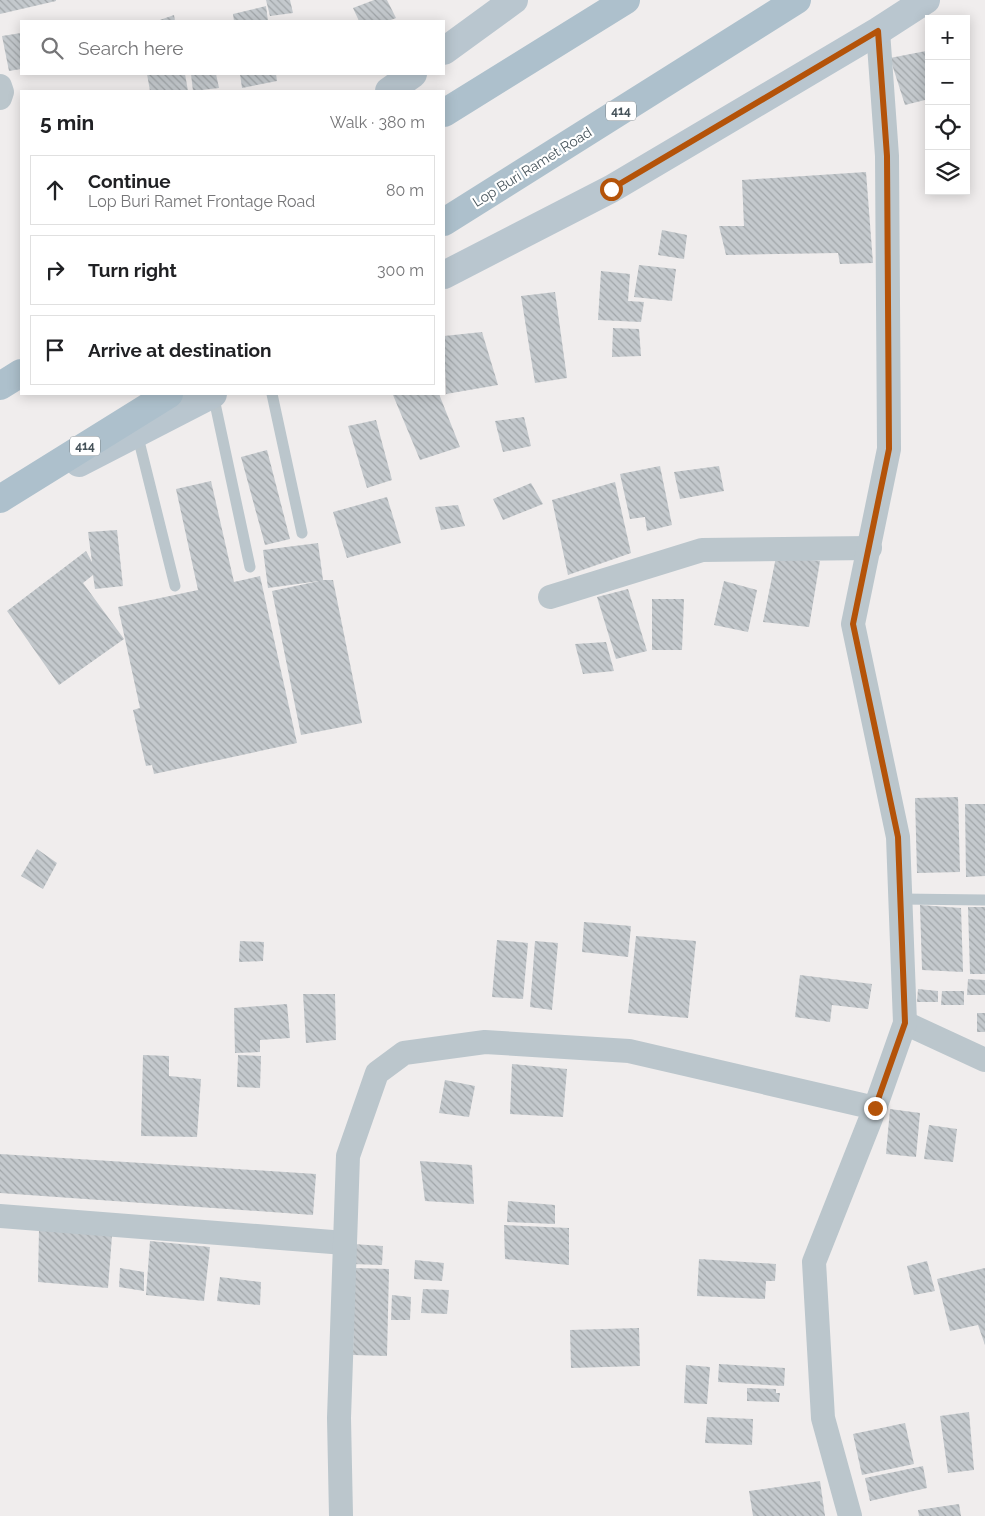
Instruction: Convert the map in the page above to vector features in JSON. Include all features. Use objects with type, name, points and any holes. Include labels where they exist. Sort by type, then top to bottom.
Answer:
[{"type":"main road","points":[[445,50],[514,0]]},
{"type":"main road","points":[[445,112],[626,0]]},
{"type":"main road","name":"Lop Buri Ramet Road","points":[[445,221],[797,0]]},
{"type":"main road","points":[[445,274],[611,189],[878,31],[926,0]]},
{"type":"main road","points":[[390,90],[411,75]]},
{"type":"main road","points":[[0,378],[20,363]]},
{"type":"main road","points":[[0,386],[20,374]]},
{"type":"main road","name":"414","points":[[0,499],[167,395]]},
{"type":"main road","name":"414","points":[[0,504],[211,395]]},
{"type":"street","points":[[850,1516],[823,1418],[814,1262],[875,1108],[905,1023],[898,837],[853,624],[889,449],[887,156],[878,31]]},
{"type":"street","points":[[0,86],[2,92],[0,98]]},
{"type":"street","points":[[550,597],[702,550],[870,548]]},
{"type":"street","points":[[905,1023],[985,1060]]},
{"type":"street","points":[[341,1516],[339,1418],[348,1156],[377,1073],[404,1053],[485,1042],[629,1051],[875,1108]]},
{"type":"street","points":[[0,1216],[345,1244]]},
{"type":"lane","points":[[213,395],[250,567]]},
{"type":"lane","points":[[272,395],[302,533]]},
{"type":"lane","points":[[136,433],[174,586]]},
{"type":"lane","points":[[901,899],[985,900]]},
{"type":"building","points":[[0,0],[56,0],[56,1],[0,14]]},
{"type":"building","points":[[266,0],[290,0],[293,13],[270,16]]},
{"type":"building","points":[[374,0],[387,0],[396,18],[391,20],[359,20],[353,8]]},
{"type":"building","points":[[266,6],[268,20],[234,20],[233,14]]},
{"type":"building","points":[[174,15],[175,20],[160,20]]},
{"type":"building","points":[[20,33],[20,69],[9,71],[2,36]]},
{"type":"building","points":[[925,51],[925,100],[905,105],[890,58]]},
{"type":"building","points":[[147,75],[185,75],[188,90],[150,90]]},
{"type":"building","points":[[191,75],[216,75],[219,88],[193,90]]},
{"type":"building","points":[[240,75],[276,75],[277,81],[242,88]]},
{"type":"building","points":[[866,172],[873,263],[840,264],[838,253],[726,255],[719,226],[744,226],[742,180]]},
{"type":"building","points":[[662,230],[687,235],[684,259],[658,255]]},
{"type":"building","points":[[639,265],[676,269],[672,301],[634,297]]},
{"type":"building","points":[[601,271],[630,274],[628,301],[644,302],[641,322],[598,320]]},
{"type":"building","points":[[555,292],[567,378],[535,383],[521,296]]},
{"type":"building","points":[[613,328],[639,329],[641,356],[612,357]]},
{"type":"building","points":[[482,332],[498,385],[446,394],[445,336]]},
{"type":"building","points":[[393,395],[439,395],[460,447],[420,460]]},
{"type":"building","points":[[524,417],[531,446],[503,452],[495,421]]},
{"type":"building","points":[[376,420],[392,480],[367,488],[348,426]]},
{"type":"building","points":[[267,450],[290,539],[265,545],[241,457]]},
{"type":"building","points":[[660,466],[672,525],[647,531],[645,517],[630,519],[620,474]]},
{"type":"building","points":[[719,466],[724,491],[680,499],[674,472]]},
{"type":"building","points":[[211,481],[234,582],[260,576],[297,743],[154,774],[152,765],[146,766],[133,710],[140,708],[118,607],[198,590],[176,489]]},
{"type":"building","points":[[615,482],[631,553],[568,575],[552,500]]},
{"type":"building","points":[[531,483],[543,504],[503,520],[493,499]]},
{"type":"building","points":[[387,497],[401,543],[347,558],[333,512]]},
{"type":"building","points":[[458,505],[465,526],[441,530],[435,507]]},
{"type":"building","points":[[117,530],[123,586],[95,589],[93,575],[83,583],[124,639],[59,685],[7,611],[86,551],[92,562],[88,532]]},
{"type":"building","points":[[318,543],[323,580],[333,580],[362,723],[301,735],[272,591],[319,581],[268,588],[263,550]]},
{"type":"building","points":[[776,557],[820,561],[809,627],[763,622]]},
{"type":"building","points":[[724,581],[757,590],[748,632],[714,625]]},
{"type":"building","points":[[628,589],[647,651],[616,659],[597,597]]},
{"type":"building","points":[[652,599],[684,599],[682,650],[652,650]]},
{"type":"building","points":[[606,642],[614,671],[583,674],[575,644]]},
{"type":"building","points":[[958,797],[960,872],[917,873],[915,798]]},
{"type":"building","points":[[965,804],[985,804],[985,876],[966,877]]},
{"type":"building","points":[[37,849],[57,863],[43,889],[21,876]]},
{"type":"building","points":[[920,905],[961,908],[963,972],[922,970]]},
{"type":"building","points":[[968,907],[985,907],[985,974],[970,974]]},
{"type":"building","points":[[584,922],[631,926],[628,957],[582,952]]},
{"type":"building","points":[[636,936],[696,941],[688,1018],[628,1013]]},
{"type":"building","points":[[497,940],[528,943],[523,999],[492,997]]},
{"type":"building","points":[[240,941],[264,942],[263,961],[239,962]]},
{"type":"building","points":[[535,941],[558,943],[552,1010],[530,1007]]},
{"type":"building","points":[[800,975],[872,984],[868,1009],[832,1005],[830,1022],[795,1017]]},
{"type":"building","points":[[968,979],[985,980],[985,995],[967,995]]},
{"type":"building","points":[[918,989],[938,991],[938,1002],[917,1002]]},
{"type":"building","points":[[942,991],[964,991],[964,1005],[941,1005]]},
{"type":"building","points":[[303,994],[335,994],[336,1040],[306,1043]]},
{"type":"building","points":[[287,1004],[290,1038],[260,1040],[260,1052],[235,1053],[234,1008]]},
{"type":"building","points":[[977,1013],[985,1013],[985,1032],[977,1032]]},
{"type":"building","points":[[143,1055],[169,1056],[169,1076],[201,1079],[197,1137],[141,1136]]},
{"type":"building","points":[[238,1055],[261,1056],[260,1088],[237,1087]]},
{"type":"building","points":[[512,1064],[567,1069],[563,1117],[510,1114]]},
{"type":"building","points":[[445,1080],[475,1086],[469,1117],[439,1113]]},
{"type":"building","points":[[890,1109],[920,1113],[916,1157],[886,1154]]},
{"type":"building","points":[[929,1125],[957,1129],[953,1162],[924,1159]]},
{"type":"building","points":[[0,1154],[316,1174],[313,1215],[0,1193]]},
{"type":"building","points":[[420,1161],[472,1165],[474,1204],[425,1201]]},
{"type":"building","points":[[508,1201],[555,1205],[555,1224],[507,1222]]},
{"type":"building","points":[[504,1225],[569,1228],[569,1265],[505,1259]]},
{"type":"building","points":[[39,1229],[112,1236],[108,1288],[38,1282]]},
{"type":"building","points":[[150,1241],[210,1247],[204,1301],[146,1295]]},
{"type":"building","points":[[353,1244],[383,1246],[382,1265],[351,1264]]},
{"type":"building","points":[[699,1259],[776,1264],[775,1281],[766,1281],[765,1299],[697,1296]]},
{"type":"building","points":[[415,1260],[444,1263],[442,1281],[414,1279]]},
{"type":"building","points":[[927,1261],[935,1291],[914,1295],[907,1266]]},
{"type":"building","points":[[120,1268],[144,1272],[144,1291],[119,1287]]},
{"type":"building","points":[[355,1268],[389,1269],[387,1356],[353,1355]]},
{"type":"building","points":[[985,1268],[985,1345],[978,1325],[950,1331],[937,1279]]},
{"type":"building","points":[[220,1277],[261,1282],[260,1305],[217,1301]]},
{"type":"building","points":[[423,1289],[449,1290],[447,1314],[421,1313]]},
{"type":"building","points":[[392,1295],[411,1297],[410,1320],[391,1320]]},
{"type":"building","points":[[639,1328],[640,1366],[571,1368],[570,1330]]},
{"type":"building","points":[[719,1364],[785,1368],[784,1386],[718,1382]]},
{"type":"building","points":[[686,1365],[710,1367],[707,1404],[684,1403]]},
{"type":"building","points":[[747,1388],[776,1389],[776,1393],[780,1393],[779,1402],[747,1401]]},
{"type":"building","points":[[969,1412],[974,1470],[948,1473],[940,1416]]},
{"type":"building","points":[[707,1417],[753,1419],[752,1445],[705,1443]]},
{"type":"building","points":[[905,1423],[914,1464],[862,1475],[853,1434]]},
{"type":"building","points":[[923,1466],[927,1488],[870,1501],[865,1478]]},
{"type":"building","points":[[820,1481],[825,1516],[753,1516],[749,1491]]},
{"type":"building","points":[[959,1504],[961,1516],[919,1516],[918,1510]]},
{"type":"route","points":[[611,189],[878,31],[887,156],[889,449],[853,624],[898,837],[905,1023],[875,1108]]}]
